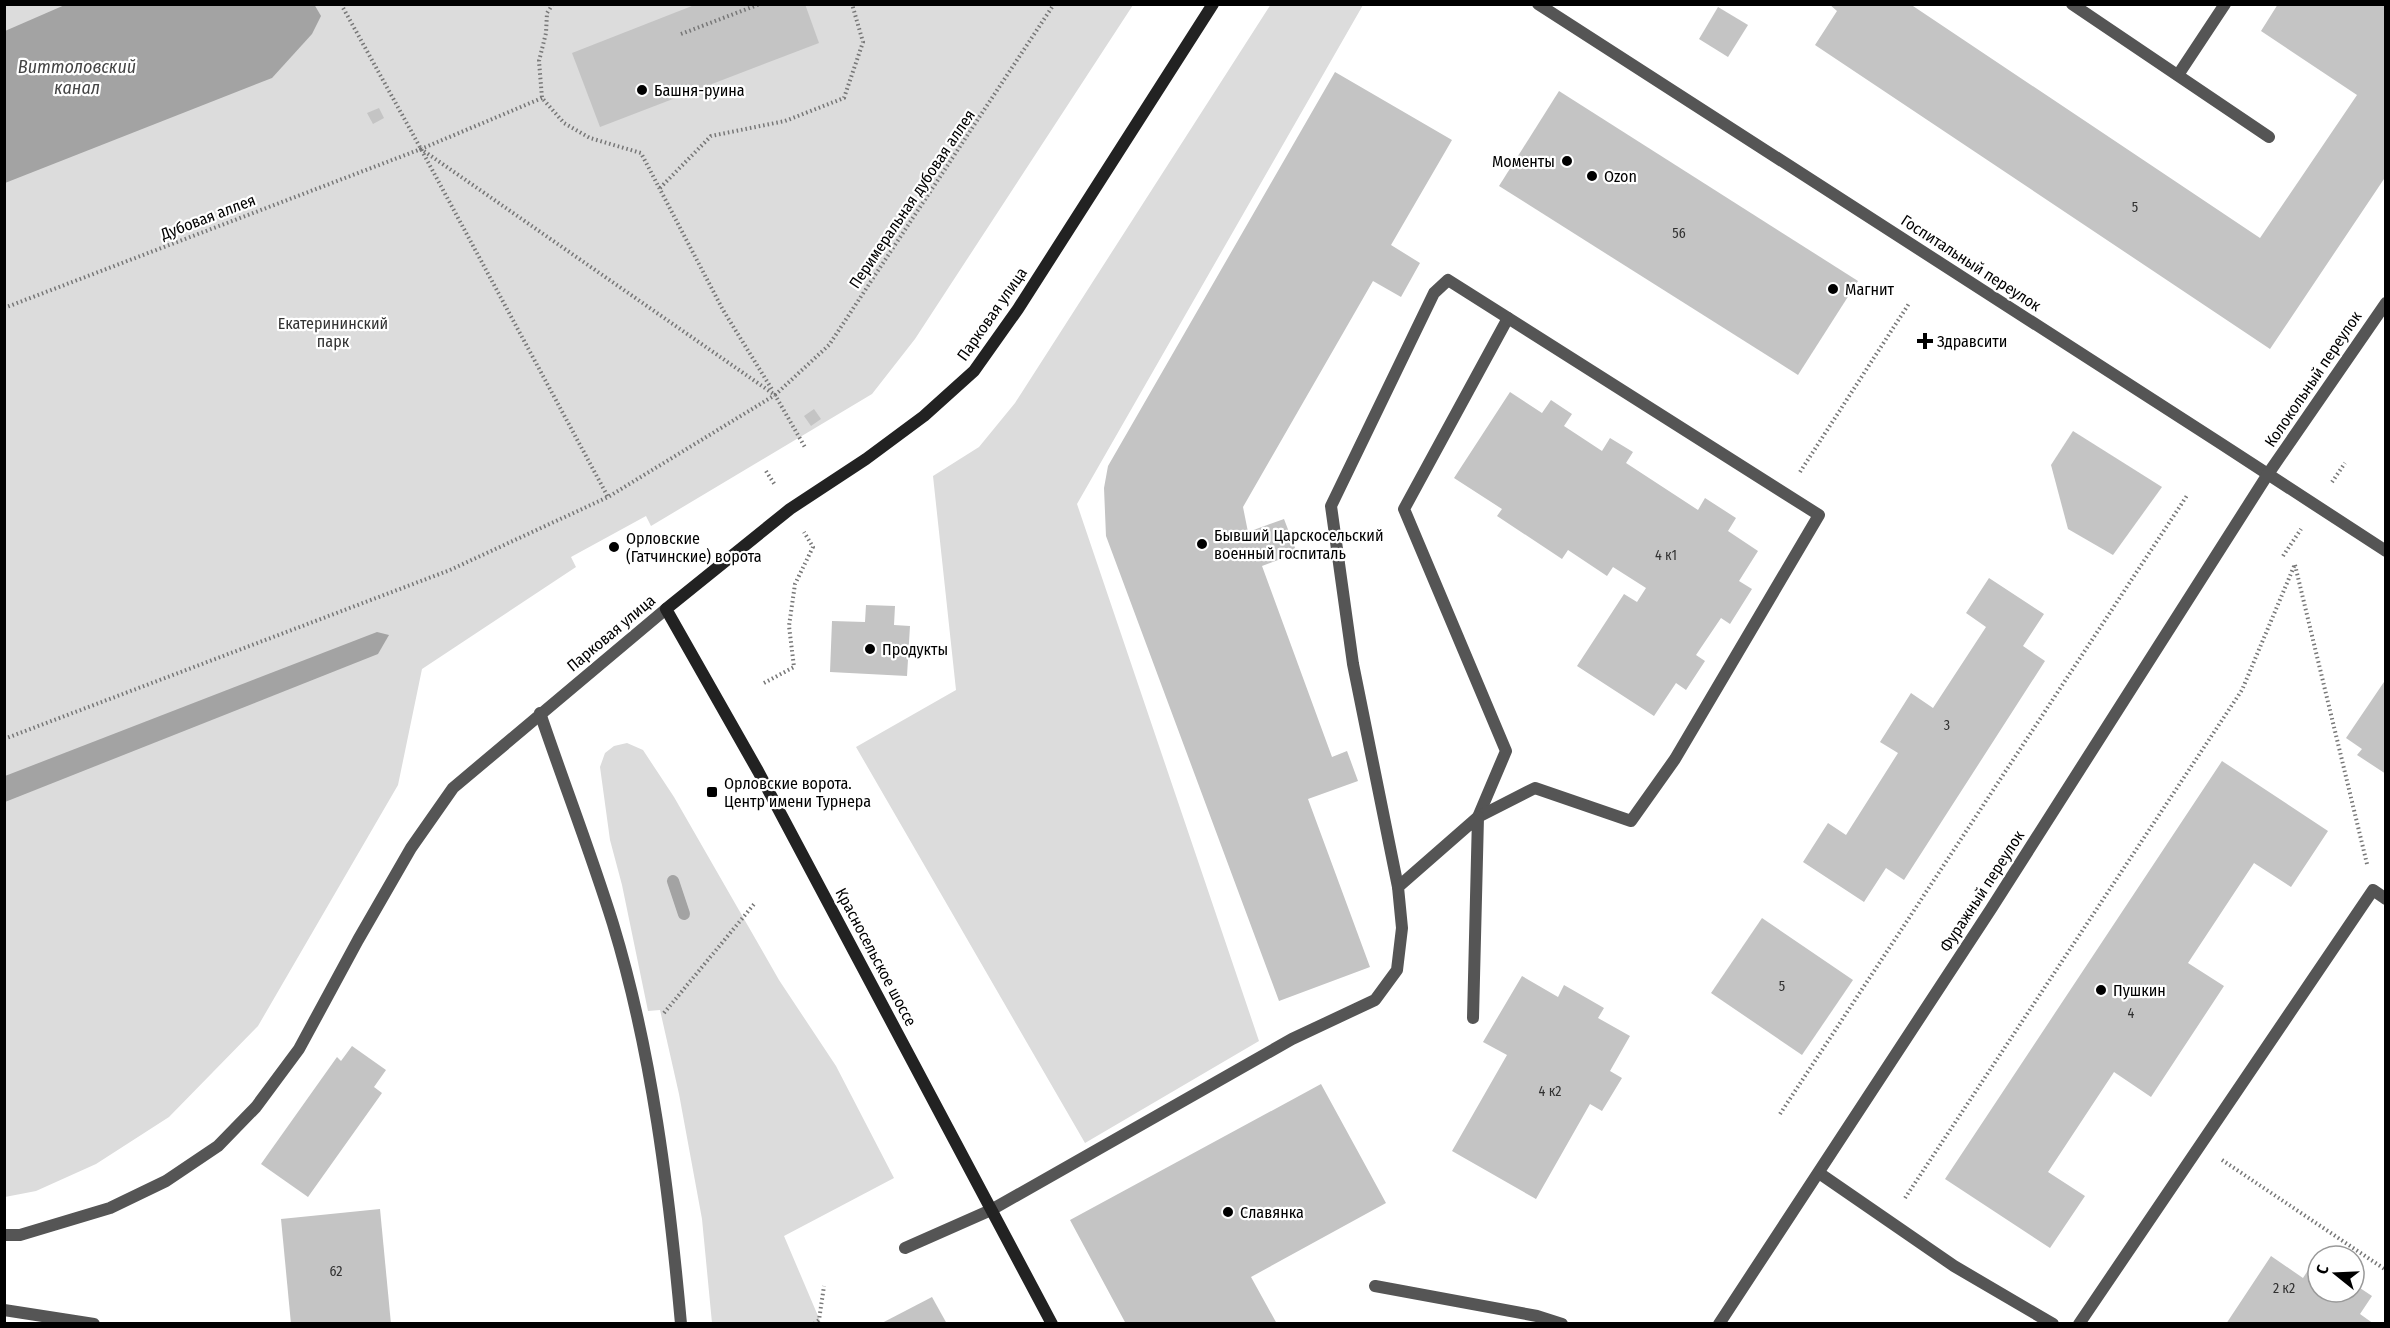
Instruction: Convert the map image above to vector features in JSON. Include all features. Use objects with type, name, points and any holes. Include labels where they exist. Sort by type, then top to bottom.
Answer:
[{"type":"main road","name":"Парковая улица","points":[[666,609],[790,509],[866,459],[924,416],[974,371],[1018,309],[1213,4]]},
{"type":"main road","name":"Красносельское шоссе","points":[[666,609],[758,771],[1052,1323]]},
{"type":"street","name":"Госпитальный переулок","points":[[1538,4],[2385,551]]},
{"type":"street","points":[[2072,4],[2269,137]]},
{"type":"street","points":[[2178,75],[2225,4]]},
{"type":"street","points":[[905,1248],[991,1210],[1292,1039],[1375,1000],[1397,970],[1402,928],[1398,887],[1353,664],[1331,506],[1434,293],[1448,280],[1819,515],[1675,759],[1631,821],[1535,788],[1478,817],[1398,887]]},
{"type":"street","name":"Колокольный переулок","points":[[2268,474],[2385,303]]},
{"type":"street","points":[[1473,1018],[1478,817],[1506,751],[1404,508],[1509,318]]},
{"type":"street","name":"Фуражный переулок","points":[[1719,1323],[1819,1173],[2268,474]]},
{"type":"street","name":"Парковая улица","points":[[4,1236],[20,1235],[110,1208],[166,1181],[218,1146],[256,1107],[299,1049],[357,940],[411,848],[453,788],[666,609]]},
{"type":"street","points":[[540,714],[613,925],[642,1042],[658,1129],[672,1228],[681,1323]]},
{"type":"street","points":[[2079,1323],[2373,890],[2385,899]]},
{"type":"street","points":[[1819,1173],[1954,1266],[2053,1323]]},
{"type":"street","points":[[1375,1286],[1537,1316],[1562,1323]]},
{"type":"street","points":[[4,1310],[94,1323]]},
{"type":"path","points":[[341,4],[608,497]]},
{"type":"path","points":[[553,4],[547,13],[546,33],[539,61],[542,98],[564,123],[590,138],[641,153],[723,310],[806,449]]},
{"type":"path","points":[[681,34],[760,4]]},
{"type":"path","points":[[660,188],[711,136],[784,121],[844,98],[863,42],[852,4]]},
{"type":"path","name":"Перимеральная дубовая аллея","points":[[4,739],[450,570],[608,497],[775,395],[829,345],[1054,4]]},
{"type":"path","name":"Дубовая аллея","points":[[4,308],[421,149],[542,98]]},
{"type":"path","points":[[421,149],[775,395]]},
{"type":"path","points":[[1787,493],[1910,302]]},
{"type":"path","points":[[2331,483],[2345,463]]},
{"type":"path","points":[[1780,1114],[2188,494]]},
{"type":"path","points":[[2283,556],[2303,526]]},
{"type":"path","points":[[764,683],[794,667],[789,626],[795,584],[813,547],[808,539]]},
{"type":"path","points":[[1890,1221],[2242,690],[2295,564],[2373,890]]},
{"type":"path","points":[[657,1022],[755,903]]},
{"type":"path","points":[[2200,1145],[2385,1270]]},
{"type":"path","points":[[814,1323],[819,1320],[824,1286]]},
{"type":"green space","points":[[1271,4],[1363,5],[1077,504],[1259,1041],[1085,1143],[856,747],[956,690],[933,476],[979,447],[1015,403]]},
{"type":"green space","name":"Екатерининский парк","points":[[5,5],[1133,5],[915,339],[872,394],[651,526],[646,516],[571,557],[576,567],[422,669],[398,785],[258,1026],[169,1117],[96,1164],[36,1191],[5,1197]]},
{"type":"green space","points":[[627,743],[643,750],[674,797],[779,980],[836,1066],[894,1178],[784,1236],[821,1323],[712,1323],[702,1219],[679,1094],[660,1010],[648,1011],[622,885],[610,840],[600,767],[605,753],[614,746]]},
{"type":"water","name":"Виттоловский канал","points":[[67,4],[314,4],[321,16],[312,34],[272,78],[5,183],[5,31]]},
{"type":"water","points":[[377,632],[389,635],[378,654],[5,802],[5,776]]},
{"type":"building","name":"Башня-руина","points":[[697,4],[805,4],[819,43],[600,127],[572,53]]},
{"type":"building","points":[[1829,4],[1910,4],[2260,238],[2357,95],[2261,31],[2278,4],[2386,4],[2386,176],[2270,349],[1815,45],[1837,11]]},
{"type":"building","points":[[1718,7],[1748,25],[1728,57],[1699,39]]},
{"type":"building","name":"Бывший Царскосельский военный госпиталь","points":[[1335,72],[1452,140],[1391,245],[1420,263],[1401,297],[1373,281],[1243,507],[1248,532],[1284,519],[1297,553],[1262,566],[1332,757],[1347,751],[1358,781],[1308,799],[1370,967],[1279,1001],[1106,536],[1104,488],[1108,466]]},
{"type":"building","points":[[1559,91],[1858,281],[1798,375],[1499,186]]},
{"type":"building","points":[[379,108],[384,118],[373,124],[367,113]]},
{"type":"building","points":[[1510,392],[1542,413],[1551,400],[1572,414],[1564,426],[1602,451],[1610,438],[1633,452],[1626,463],[1698,510],[1705,498],[1736,518],[1728,531],[1758,551],[1739,581],[1752,589],[1730,624],[1721,618],[1696,655],[1705,661],[1686,690],[1676,683],[1654,716],[1577,666],[1624,594],[1637,602],[1646,588],[1613,567],[1607,576],[1568,550],[1562,559],[1497,516],[1502,509],[1454,478]]},
{"type":"building","points":[[814,409],[821,419],[811,426],[804,416]]},
{"type":"building","points":[[2073,431],[2162,487],[2113,555],[2068,529],[2051,465]]},
{"type":"building","points":[[1989,578],[2044,614],[2023,646],[2045,661],[1904,880],[1886,868],[1864,902],[1803,862],[1828,823],[1846,835],[1898,753],[1880,742],[1911,693],[1933,708],[1986,627],[1966,613]]},
{"type":"building","name":"Продукты","points":[[866,605],[895,606],[894,625],[910,626],[907,676],[830,672],[832,621],[865,622]]},
{"type":"building","points":[[2386,679],[2386,774],[2357,755],[2362,749],[2346,738]]},
{"type":"building","points":[[2222,761],[2328,831],[2291,887],[2254,863],[2188,963],[2224,986],[2151,1097],[2114,1072],[2048,1172],[2085,1196],[2050,1248],[1945,1179]]},
{"type":"building","points":[[1762,918],[1853,980],[1802,1055],[1711,993]]},
{"type":"building","points":[[1522,976],[1558,997],[1564,985],[1604,1008],[1598,1018],[1630,1036],[1610,1071],[1622,1078],[1602,1111],[1590,1104],[1536,1199],[1452,1151],[1507,1055],[1483,1042]]},
{"type":"building","points":[[352,1046],[386,1070],[374,1087],[382,1093],[308,1197],[261,1164],[337,1057],[341,1061]]},
{"type":"building","name":"Славянка","points":[[1321,1084],[1386,1203],[1251,1277],[1277,1324],[1126,1324],[1070,1220]]},
{"type":"building","points":[[380,1209],[391,1324],[291,1324],[281,1219]]},
{"type":"building","points":[[2271,1256],[2303,1278],[2306,1273],[2306,1304],[2366,1304],[2366,1292],[2372,1296],[2360,1314],[2374,1324],[2226,1324]]},
{"type":"building","points":[[932,1297],[947,1324],[880,1324]]},
{"type":"waterway","points":[[673,881],[684,914]]},
{"type":"place","name":"Башня-руина","points":[[642,90]]},
{"type":"place","name":"Моменты","points":[[1567,161]]},
{"type":"place","name":"Ozon","points":[[1592,176]]},
{"type":"place","name":"Магнит","points":[[1833,289]]},
{"type":"place","name":"Здравсити","points":[[1925,341]]},
{"type":"place","name":"Бывший Царскосельский военный госпиталь","points":[[1202,544]]},
{"type":"place","name":"Орловские (Гатчинские) ворота","points":[[614,547]]},
{"type":"place","name":"Продукты","points":[[870,649]]},
{"type":"place","name":"Орловские ворота. Центр имени Турнера","points":[[712,792]]},
{"type":"place","name":"Пушкин","points":[[2101,990]]},
{"type":"place","name":"Славянка","points":[[1228,1212]]}]
